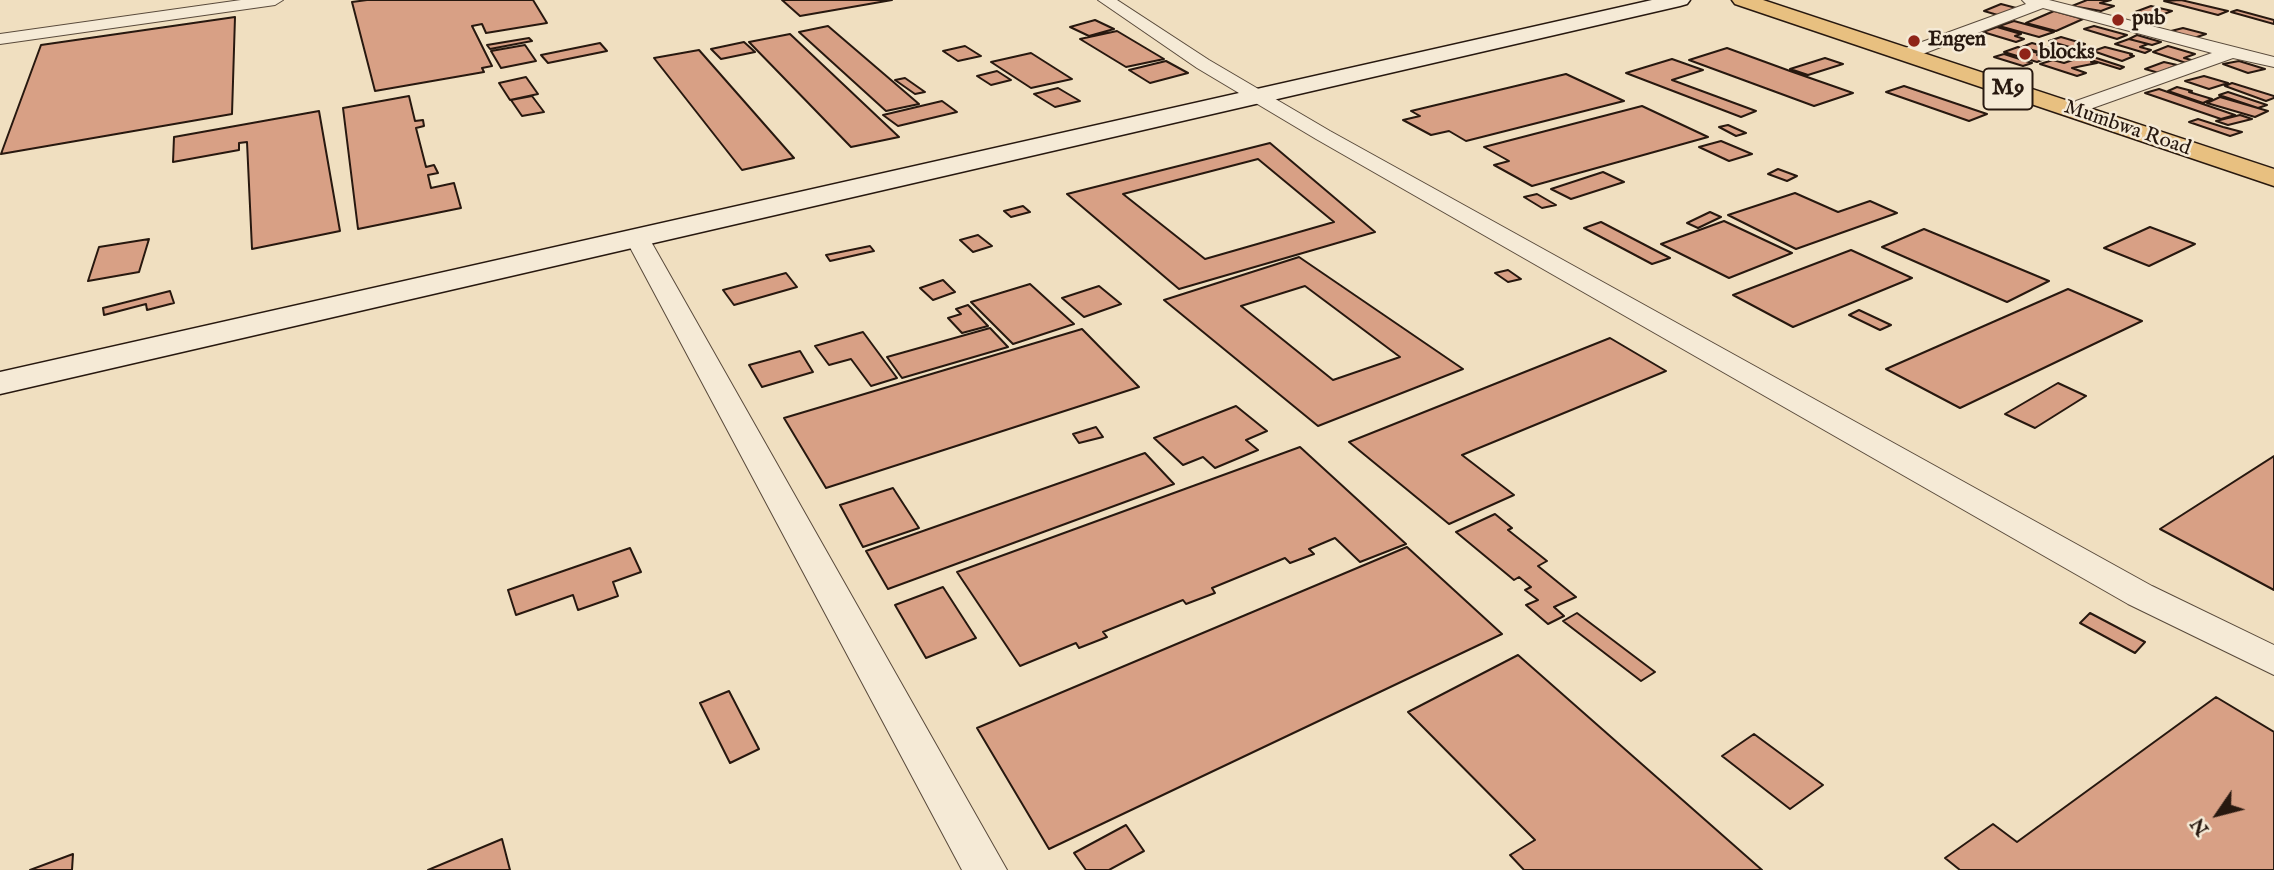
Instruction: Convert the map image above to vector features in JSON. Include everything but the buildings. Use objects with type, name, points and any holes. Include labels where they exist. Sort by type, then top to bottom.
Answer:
[{"type":"main road","name":"Mumbwa Road","points":[[1742,0],[2083,105],[2274,168]]},
{"type":"main road","name":"Mumbwa Road","points":[[1763,0],[2274,178]]},
{"type":"street","points":[[0,39],[275,0]]},
{"type":"street","points":[[1106,0],[1260,97],[2140,595],[2274,662]]},
{"type":"street","points":[[0,383],[1680,0]]},
{"type":"street","points":[[1912,52],[2037,2],[2274,62]]},
{"type":"street","points":[[2083,105],[2230,52]]},
{"type":"street","points":[[637,238],[985,870]]},
{"type":"place","name":"pub","points":[[2118,20]]},
{"type":"place","name":"Engen","points":[[1914,41]]},
{"type":"place","name":"blocks","points":[[2025,54]]}]
